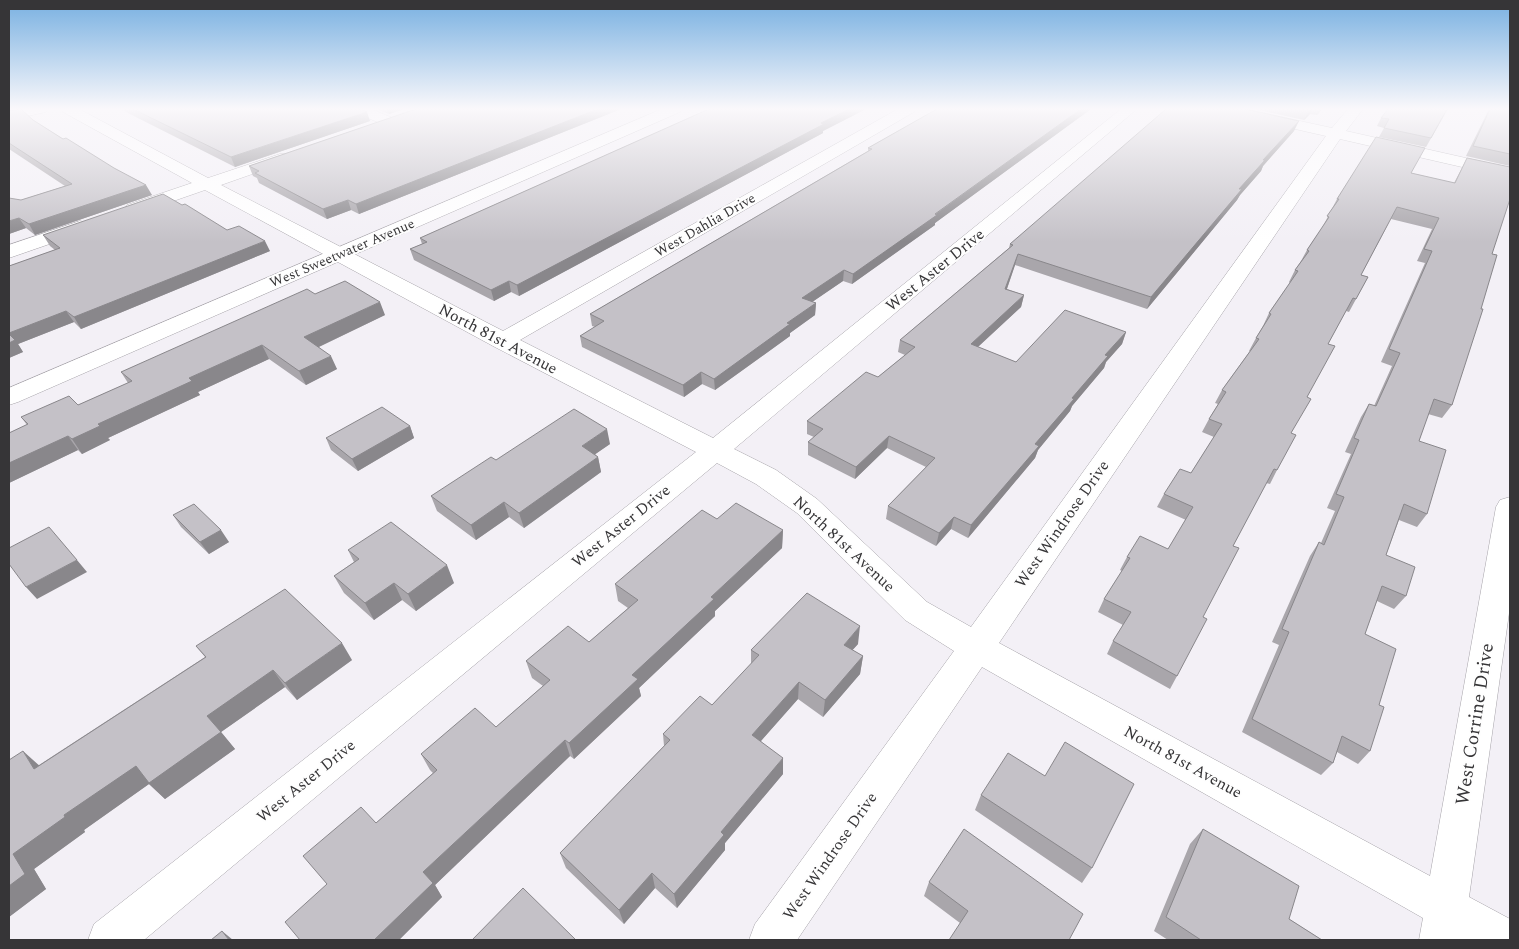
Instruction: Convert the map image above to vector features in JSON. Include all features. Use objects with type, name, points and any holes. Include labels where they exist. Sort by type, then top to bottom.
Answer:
[{"type":"street","name":"North 81st Avenue","points":[[149,153],[501,341],[766,477],[807,506],[916,611],[1443,924],[1505,940]]},
{"type":"street","points":[[122,213],[297,153]]},
{"type":"street","name":"West Sweetwater Avenue","points":[[9,397],[573,153]]},
{"type":"street","name":"West Dahlia Drive","points":[[501,341],[831,153]]},
{"type":"street","name":"West Aster Drive","points":[[110,940],[714,451],[1076,153]]},
{"type":"street","name":"West Windrose Drive","points":[[771,940],[1322,153]]},
{"type":"street","points":[[1422,153],[1510,173]]},
{"type":"street","points":[[9,252],[94,223]]},
{"type":"street","name":"West Corrine Drive","points":[[1443,924],[1510,507]]},
{"type":"building","points":[[25,153],[90,153],[146,185],[29,224],[19,218],[9,221],[9,198],[21,200],[72,184]]},
{"type":"building","points":[[223,153],[242,153],[231,157]]},
{"type":"building","points":[[286,153],[485,153],[356,204],[348,200],[323,209],[255,173],[259,171],[249,166]]},
{"type":"building","points":[[610,153],[768,153],[517,285],[509,281],[491,290],[410,249],[427,242],[420,238]]},
{"type":"building","points":[[865,153],[1019,153],[935,214],[937,215],[853,274],[844,270],[802,298],[816,303],[714,379],[701,372],[683,385],[580,336],[604,321],[590,314]]},
{"type":"building","points":[[1115,153],[1269,153],[1239,189],[1242,189],[1151,297],[1018,254],[1005,289],[1024,295],[971,344],[1016,362],[1065,310],[1126,332],[1105,355],[1108,356],[1072,398],[1074,399],[1035,444],[1039,446],[971,525],[954,517],[939,533],[888,506],[935,458],[889,436],[856,467],[808,442],[823,429],[807,421],[866,372],[878,377],[915,347],[900,340],[1013,245],[1010,244]]},
{"type":"building","points":[[1366,153],[1422,153],[1411,173],[1455,183],[1467,158],[1510,167],[1510,199],[1492,254],[1497,255],[1481,309],[1483,309],[1452,405],[1434,399],[1419,441],[1446,450],[1427,514],[1404,504],[1386,555],[1415,567],[1406,596],[1382,586],[1365,634],[1396,649],[1379,705],[1384,707],[1370,751],[1342,736],[1333,763],[1252,719],[1289,632],[1282,629],[1319,542],[1324,545],[1344,497],[1336,494],[1359,440],[1354,438],[1369,404],[1376,406],[1400,353],[1389,349],[1432,251],[1424,249],[1439,218],[1397,207],[1361,275],[1368,277],[1356,299],[1353,298],[1328,344],[1335,346],[1307,397],[1311,399],[1291,433],[1296,435],[1277,470],[1274,469],[1233,546],[1239,548],[1203,617],[1207,619],[1177,676],[1113,641],[1131,612],[1104,599],[1130,558],[1127,557],[1140,536],[1168,549],[1193,507],[1164,494],[1180,469],[1191,473],[1222,424],[1209,419],[1226,392],[1222,390],[1259,339],[1256,338],[1271,314],[1269,313],[1298,271],[1295,270],[1309,251],[1307,250],[1329,217],[1327,216],[1339,199],[1337,199]]},
{"type":"building","points":[[163,194],[182,205],[185,204],[227,230],[239,226],[265,241],[74,317],[66,311],[9,333],[9,266],[60,248],[43,235]]},
{"type":"building","points":[[345,281],[380,302],[304,337],[331,356],[299,371],[262,345],[189,378],[192,381],[98,424],[100,426],[72,439],[68,436],[9,463],[9,433],[28,424],[21,417],[69,396],[78,405],[132,381],[121,372],[307,289],[315,294]]},
{"type":"building","points":[[9,334],[15,340],[9,343]]},
{"type":"building","points":[[382,407],[410,426],[352,459],[326,438]]},
{"type":"building","points":[[574,409],[607,429],[582,446],[598,457],[519,513],[504,502],[471,525],[431,496],[491,457],[496,460]]},
{"type":"building","points":[[736,503],[783,530],[711,597],[714,599],[632,675],[638,679],[569,743],[565,740],[423,872],[433,883],[374,940],[300,940],[285,922],[327,884],[303,856],[361,807],[376,823],[437,770],[421,754],[475,708],[496,727],[550,680],[526,661],[568,626],[589,642],[638,600],[615,584],[702,510],[717,519]]},
{"type":"building","points":[[194,504],[221,530],[200,542],[173,515]]},
{"type":"building","points":[[391,522],[447,565],[408,594],[394,583],[365,603],[334,576],[359,559],[348,550]]},
{"type":"building","points":[[49,527],[77,560],[26,587],[9,564],[9,548]]},
{"type":"building","points":[[285,589],[342,643],[285,683],[273,670],[207,716],[221,732],[149,783],[136,766],[64,815],[65,817],[13,854],[25,874],[9,886],[9,760],[23,751],[34,769],[206,657],[196,646]]},
{"type":"building","points":[[807,593],[860,626],[844,645],[863,656],[825,700],[799,682],[752,735],[783,758],[721,832],[724,835],[674,894],[652,873],[619,910],[560,853],[670,740],[663,734],[700,696],[712,705],[759,655],[751,650]]},
{"type":"building","points":[[1065,742],[1134,784],[1092,868],[981,795],[1008,753],[1045,776]]},
{"type":"building","points":[[964,829],[1083,914],[1069,940],[949,940],[968,911],[929,882]]},
{"type":"building","points":[[1203,829],[1299,886],[1289,919],[1322,940],[1201,940],[1166,917]]},
{"type":"building","points":[[523,888],[576,940],[472,940]]},
{"type":"building","points":[[222,931],[229,940],[211,940]]}]
